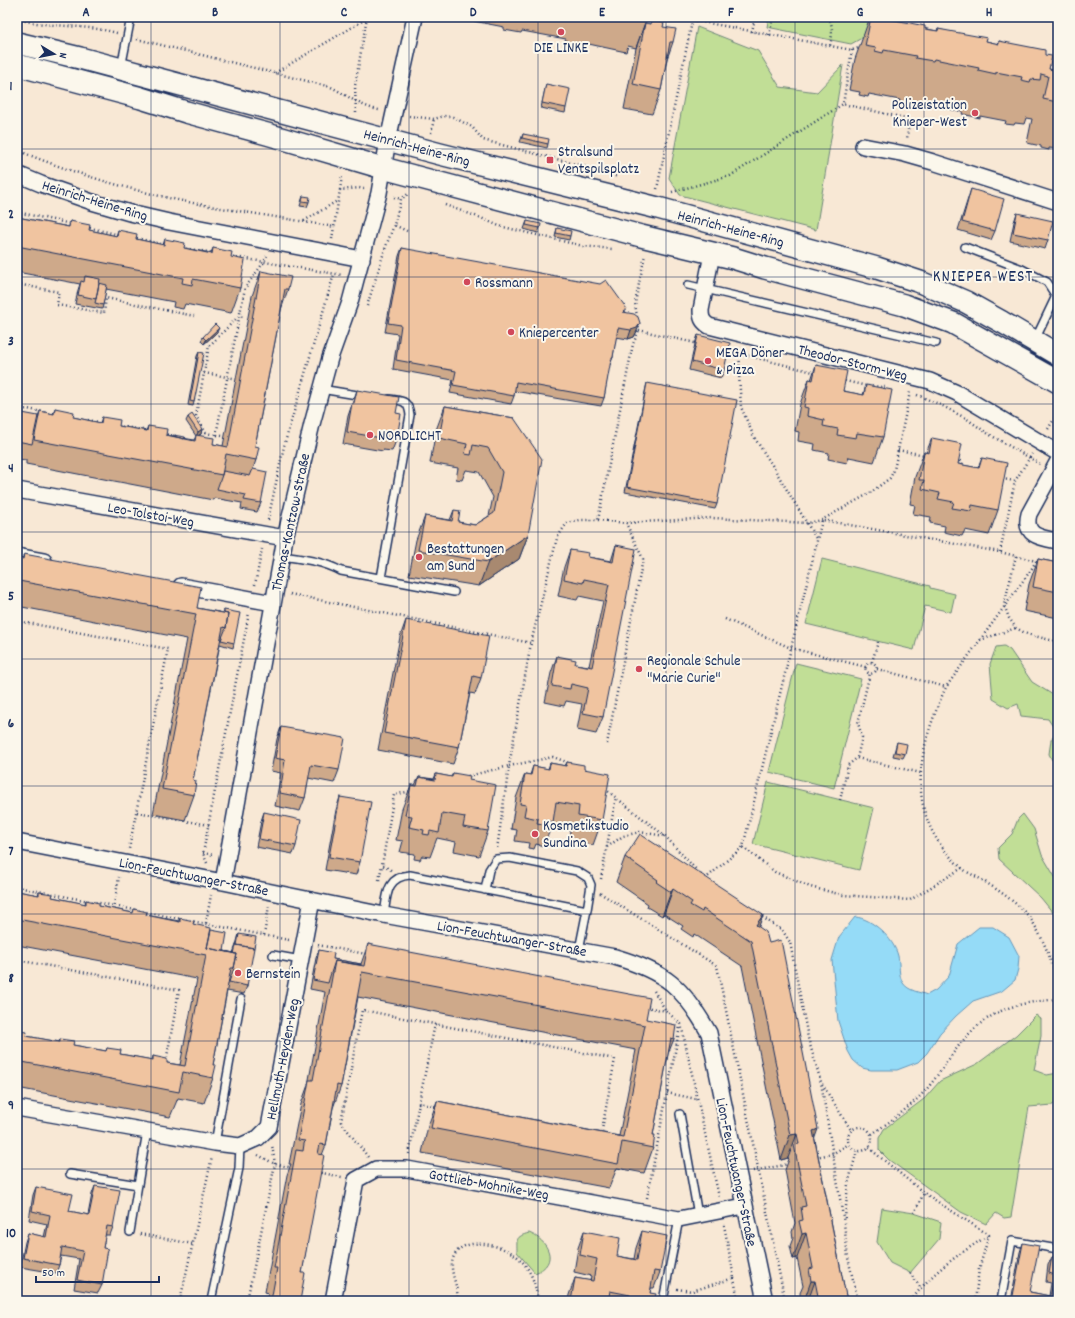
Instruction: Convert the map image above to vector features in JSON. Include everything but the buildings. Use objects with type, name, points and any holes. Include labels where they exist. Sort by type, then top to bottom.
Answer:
[{"type":"main road","name":"Heinrich-Heine-Ring","points":[[17,43],[388,140],[658,208],[844,259],[920,282],[966,302],[1058,355]]},
{"type":"main road","name":"Heinrich-Heine-Ring","points":[[17,65],[141,98],[383,168],[712,254],[733,258],[904,305],[958,326],[1058,382]]},
{"type":"main road","name":"Heinrich-Heine-Ring","points":[[712,254],[715,241],[719,240],[727,240],[782,252],[818,252]]},
{"type":"main road","name":"Heinrich-Heine-Ring","points":[[733,258],[785,261],[838,273],[842,269],[844,259]]},
{"type":"street","name":"Thomas-Kantzow-Straße","points":[[218,881],[285,538],[321,389],[357,277],[379,193],[388,140],[415,17]]},
{"type":"street","points":[[863,146],[905,154],[933,162],[1058,202]]},
{"type":"street","name":"Heinrich-Heine-Ring","points":[[17,174],[92,202],[130,213],[169,222],[362,259]]},
{"type":"street","name":"Theodor-Storm-Weg","points":[[712,254],[701,310],[701,318],[704,323],[709,326],[930,381],[957,393],[1058,452]]},
{"type":"street","points":[[1058,461],[1029,514],[1027,521],[1028,527],[1032,532],[1040,537],[1058,541]]},
{"type":"street","name":"Leo-Tolstoi-Weg","points":[[17,490],[285,538]]},
{"type":"street","points":[[17,556],[56,563]]},
{"type":"street","points":[[166,583],[252,599],[274,597]]},
{"type":"street","name":"Lion-Feuchtwanger-Straße","points":[[17,842],[384,915],[615,957],[638,964],[664,977],[682,992],[698,1013],[708,1033],[765,1301]]},
{"type":"street","name":"Hellmuth-Heyden-Weg","points":[[240,1146],[258,1138],[269,1127],[312,900]]},
{"type":"street","points":[[17,1108],[215,1143],[240,1146]]},
{"type":"street","name":"Gottlieb-Mohnike-Weg","points":[[356,1180],[376,1169],[407,1168],[679,1219],[744,1206]]},
{"type":"street","points":[[333,1301],[356,1180]]},
{"type":"lane","points":[[121,69],[132,17]]},
{"type":"lane","points":[[965,247],[1022,269],[1047,282],[1057,296],[1034,340]]},
{"type":"lane","points":[[688,285],[936,343]]},
{"type":"lane","points":[[321,389],[368,396]]},
{"type":"lane","points":[[381,578],[410,415],[409,406],[404,402],[383,398]]},
{"type":"lane","points":[[282,556],[328,564],[341,571],[454,592]]},
{"type":"lane","points":[[485,890],[489,870],[496,859],[510,858],[578,871],[588,878],[591,885],[579,950]]},
{"type":"lane","points":[[384,915],[388,891],[393,881],[402,876],[410,875],[587,910]]},
{"type":"lane","points":[[273,955],[301,960]]},
{"type":"lane","points":[[215,1143],[241,998]]},
{"type":"lane","points":[[680,1114],[698,1215]]},
{"type":"lane","points":[[130,1232],[147,1131]]},
{"type":"lane","points":[[211,1301],[239,1168],[240,1146]]},
{"type":"lane","points":[[70,1174],[138,1185]]},
{"type":"lane","points":[[664,1301],[679,1219]]},
{"type":"lane","points":[[1002,1301],[1012,1241],[1058,1249]]},
{"type":"path","points":[[676,17],[852,50],[867,45]]},
{"type":"path","points":[[657,192],[693,17]]},
{"type":"path","points":[[752,32],[755,17]]},
{"type":"path","points":[[769,35],[772,22],[775,17]]},
{"type":"path","points":[[828,17],[831,21],[833,35],[830,46]]},
{"type":"path","points":[[275,73],[367,18]]},
{"type":"path","points":[[356,102],[355,86],[367,18]]},
{"type":"path","points":[[17,19],[48,25],[90,27],[331,87],[346,94],[356,102],[374,109],[434,119],[444,116],[453,117],[472,127],[483,140],[583,166],[622,179]]},
{"type":"path","points":[[843,104],[852,50]]},
{"type":"path","points":[[666,192],[730,176],[843,104],[909,119],[905,154]]},
{"type":"path","points":[[17,150],[46,162],[140,191],[173,199],[334,227],[340,190],[359,188],[401,199]]},
{"type":"path","points":[[366,308],[394,225],[401,199],[411,193]]},
{"type":"path","points":[[303,222],[338,201]]},
{"type":"path","points":[[442,203],[499,226],[583,246],[615,249]]},
{"type":"path","points":[[17,212],[78,225]]},
{"type":"path","points":[[394,225],[407,232]]},
{"type":"path","points":[[85,227],[123,235]]},
{"type":"path","points":[[131,237],[169,245]]},
{"type":"path","points":[[216,435],[244,288],[264,262],[274,242]]},
{"type":"path","points":[[176,247],[220,254]]},
{"type":"path","points":[[638,252],[646,253]]},
{"type":"path","points":[[228,256],[357,277]]},
{"type":"path","points":[[206,923],[218,881],[203,853],[252,599],[284,446],[334,274]]},
{"type":"path","points":[[598,520],[633,344],[639,330],[635,303],[641,275]]},
{"type":"path","points":[[17,284],[59,292],[57,305],[104,313],[106,298],[194,316]]},
{"type":"path","points":[[238,316],[244,317]]},
{"type":"path","points":[[222,436],[206,433],[196,416],[209,346],[238,316]]},
{"type":"path","points":[[639,330],[704,345]]},
{"type":"path","points":[[718,348],[822,374]]},
{"type":"path","points":[[740,353],[739,374],[741,407],[754,437],[817,540]]},
{"type":"path","points":[[204,373],[233,378]]},
{"type":"path","points":[[835,378],[866,386],[887,387]]},
{"type":"path","points":[[904,390],[939,404],[967,419],[987,433],[1030,458]]},
{"type":"path","points":[[496,859],[508,766],[531,643],[557,538],[567,523],[580,520],[626,523],[712,518],[808,523],[822,520],[870,493],[890,478],[894,470],[910,392]]},
{"type":"path","points":[[17,410],[43,412]]},
{"type":"path","points":[[81,419],[104,423]]},
{"type":"path","points":[[112,425],[150,432]]},
{"type":"path","points":[[157,433],[188,438]]},
{"type":"path","points":[[898,450],[928,455]]},
{"type":"path","points":[[951,459],[959,460],[967,469]]},
{"type":"path","points":[[1000,478],[1015,481],[1000,552]]},
{"type":"path","points":[[603,788],[665,836],[705,879],[743,847],[822,520]]},
{"type":"path","points":[[822,520],[1000,552],[1043,562]]},
{"type":"path","points":[[607,744],[643,559],[626,523]]},
{"type":"path","points":[[1016,556],[1004,605],[1009,618],[1016,628],[1027,634],[1058,642]]},
{"type":"path","points":[[1036,561],[946,688],[936,708],[930,728],[921,773],[921,802],[927,823],[942,847],[962,868],[1004,895],[1018,906],[1029,918],[1047,950],[1058,982]]},
{"type":"path","points":[[274,597],[531,643]]},
{"type":"path","points":[[725,619],[791,648],[866,667]]},
{"type":"path","points":[[17,621],[168,649],[127,863],[120,870],[114,905]]},
{"type":"path","points":[[979,641],[1016,628]]},
{"type":"path","points":[[866,667],[869,662],[872,662],[878,642]]},
{"type":"path","points":[[872,662],[875,664],[877,669],[946,688]]},
{"type":"path","points":[[866,667],[867,672],[870,673]]},
{"type":"path","points":[[870,673],[873,673],[877,669]]},
{"type":"path","points":[[840,800],[848,765],[857,758],[862,737],[858,723],[870,673]]},
{"type":"path","points":[[463,778],[508,766],[553,757],[571,765]]},
{"type":"path","points":[[857,758],[921,773]]},
{"type":"path","points":[[379,884],[394,795],[417,789]]},
{"type":"path","points":[[600,885],[616,797]]},
{"type":"path","points":[[137,812],[209,825]]},
{"type":"path","points":[[607,847],[623,836],[640,832],[665,836]]},
{"type":"path","points":[[743,847],[775,872],[810,887],[843,895],[910,900],[962,868]]},
{"type":"path","points":[[382,865],[402,876]]},
{"type":"path","points":[[17,888],[114,905],[374,956]]},
{"type":"path","points":[[597,900],[598,892],[717,966],[785,1301]]},
{"type":"path","points":[[756,913],[782,930],[790,942],[808,1038],[821,1082],[844,1223],[848,1258],[858,1301]]},
{"type":"path","points":[[17,960],[179,990],[166,1063]]},
{"type":"path","points":[[872,1134],[930,1086],[965,1037],[984,1021],[1002,1010],[1023,1004],[1058,999]]},
{"type":"path","points":[[643,1007],[666,1011],[681,1024],[722,1211],[738,1301]]},
{"type":"path","points":[[376,1169],[341,1122],[362,1010],[615,1060],[600,1138]]},
{"type":"path","points":[[407,1168],[435,1024]]},
{"type":"path","points":[[644,1212],[681,1024]]},
{"type":"path","points":[[821,1082],[851,1130]]},
{"type":"path","points":[[667,1093],[697,1099]]},
{"type":"path","points":[[419,1104],[442,1108]]},
{"type":"path","points":[[247,1301],[275,1164],[269,1127]]},
{"type":"path","points":[[856,1127],[868,1129],[872,1134],[873,1141],[869,1148],[861,1152],[852,1149],[849,1144],[848,1134],[851,1130],[856,1127]]},
{"type":"path","points":[[180,1301],[215,1143]]},
{"type":"path","points":[[812,1158],[832,1154],[849,1144]]},
{"type":"path","points":[[869,1148],[924,1193],[989,1235]]},
{"type":"path","points":[[844,1223],[848,1184],[857,1151]]},
{"type":"path","points":[[275,1164],[295,1168]]},
{"type":"path","points":[[759,1170],[789,1164]]},
{"type":"path","points":[[311,1171],[356,1180]]},
{"type":"path","points":[[914,1213],[924,1193]]},
{"type":"path","points":[[130,1232],[193,1244]]},
{"type":"path","points":[[911,1301],[920,1287],[938,1269],[989,1235]]},
{"type":"path","points":[[975,1301],[979,1269],[989,1235]]},
{"type":"path","points":[[457,1301],[458,1295],[452,1267],[454,1255],[460,1248],[471,1243],[485,1244],[502,1248],[516,1256],[526,1267],[534,1280],[538,1301]]},
{"type":"path","points":[[910,1273],[920,1287]]},
{"type":"path","points":[[678,1282],[677,1290],[692,1291],[734,1278]]},
{"type":"green space","points":[[769,17],[872,17],[869,34],[851,44],[767,27]]},
{"type":"green space","points":[[697,27],[758,51],[780,87],[817,92],[843,65],[816,230],[680,195],[669,178]]},
{"type":"green space","points":[[822,559],[930,586],[930,588],[955,594],[951,612],[925,606],[914,650],[806,624]]},
{"type":"green space","points":[[1004,646],[1010,650],[1032,682],[1058,698],[1058,757],[1052,760],[1049,754],[1051,740],[1056,731],[1048,719],[1021,716],[1018,704],[1008,708],[993,699],[990,664],[996,647]]},
{"type":"green space","points":[[796,663],[861,679],[834,788],[769,772]]},
{"type":"green space","points":[[768,782],[874,808],[859,870],[753,844]]},
{"type":"green space","points":[[1023,814],[1034,829],[1042,855],[1058,882],[1058,919],[1041,898],[999,859],[998,848],[1012,834],[1018,819]]},
{"type":"green space","points":[[1036,1015],[1041,1019],[1041,1036],[1034,1070],[1047,1075],[1058,1073],[1058,1096],[1053,1105],[1029,1107],[1011,1217],[1004,1218],[996,1213],[986,1224],[961,1212],[889,1160],[879,1150],[879,1138],[884,1129],[924,1099],[940,1081],[977,1064],[1016,1035]]},
{"type":"green space","points":[[882,1208],[914,1213],[941,1222],[939,1239],[910,1273],[890,1263],[877,1242]]},
{"type":"green space","points":[[529,1233],[536,1236],[546,1246],[549,1258],[543,1269],[535,1273],[517,1252],[519,1237]]},
{"type":"water","points":[[855,917],[862,918],[875,925],[887,936],[896,949],[901,980],[905,986],[914,991],[927,995],[936,990],[949,976],[958,944],[979,927],[993,927],[1009,937],[1019,956],[1015,980],[1002,991],[973,1001],[940,1033],[927,1053],[918,1062],[897,1070],[871,1070],[862,1068],[853,1060],[848,1051],[838,1021],[832,960],[839,937]]},
{"type":"place","name":"DIE LINKE","points":[[561,32]]},
{"type":"place","name":"Polizeistation Knieper-West","points":[[975,113]]},
{"type":"place","name":"Stralsund Ventspilsplatz","points":[[550,160]]},
{"type":"place","name":"Rossmann","points":[[467,282]]},
{"type":"place","name":"Kniepercenter","points":[[511,332]]},
{"type":"place","name":"MEGA Döner & Pizza","points":[[708,361]]},
{"type":"place","name":"NORDLICHT","points":[[370,435]]},
{"type":"place","name":"Bestattungen am Sund","points":[[419,557]]},
{"type":"place","name":"Regionale Schule \"Marie Curie\"","points":[[639,669]]},
{"type":"place","name":"Kosmetikstudio Sundina","points":[[535,834]]},
{"type":"place","name":"Bernstein","points":[[238,973]]},
{"type":"district","name":"KNIEPER WEST","points":[[983,275]]}]
